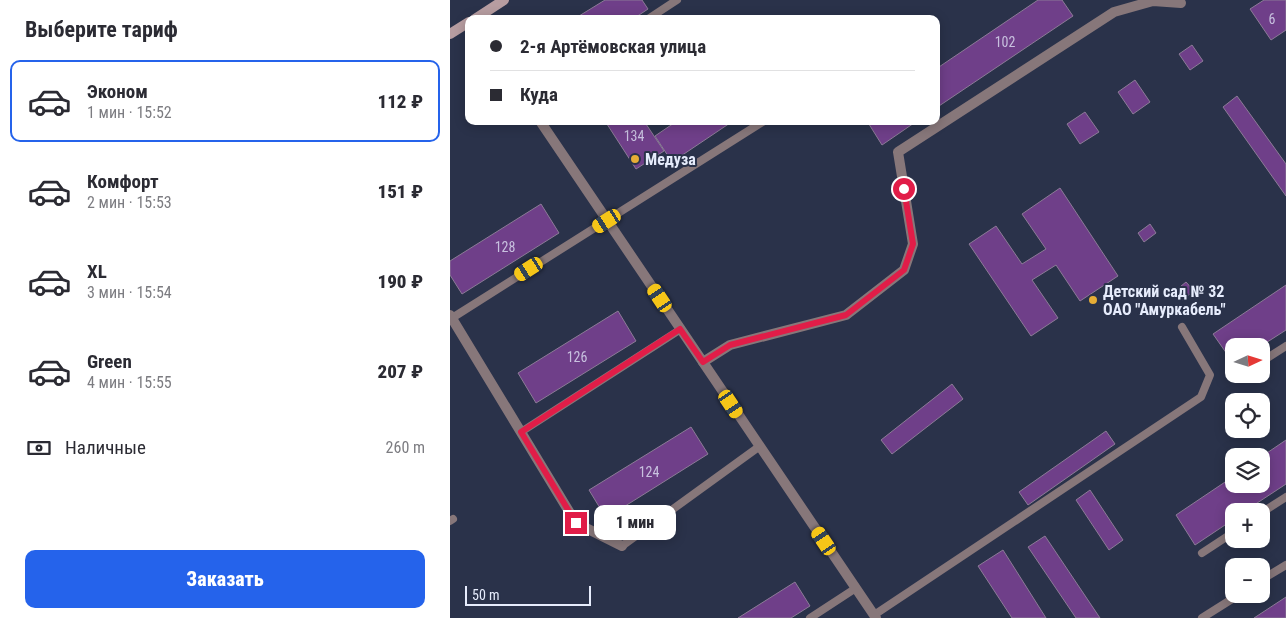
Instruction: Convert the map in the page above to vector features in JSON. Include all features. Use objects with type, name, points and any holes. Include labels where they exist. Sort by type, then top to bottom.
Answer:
[{"type":"street","points":[[480,15],[504,0]]},
{"type":"street","points":[[940,125],[1114,12],[1153,1],[1181,3]]},
{"type":"street","points":[[450,34],[465,25]]},
{"type":"street","points":[[543,125],[875,616]]},
{"type":"street","points":[[703,362],[730,345],[846,315],[904,270],[913,244],[898,152],[940,125]]},
{"type":"street","points":[[451,316],[576,523],[622,546]]},
{"type":"lane","points":[[654,15],[677,0]]},
{"type":"lane","points":[[451,316],[607,221],[758,125]]},
{"type":"lane","points":[[875,616],[1201,397],[1210,375],[1182,327]]},
{"type":"lane","points":[[521,432],[680,329]]},
{"type":"lane","points":[[1270,356],[1286,346]]},
{"type":"lane","points":[[622,546],[760,446]]},
{"type":"lane","points":[[1270,507],[1286,497]]},
{"type":"lane","points":[[1202,552],[1225,538]]},
{"type":"lane","points":[[1270,575],[1286,565]]},
{"type":"lane","points":[[810,618],[856,588]]},
{"type":"lane","points":[[1202,618],[1226,603]]},
{"type":"building","points":[[605,0],[642,0],[648,9],[639,15],[581,15]]},
{"type":"building","points":[[1038,0],[1062,0],[1073,16],[940,105],[940,66]]},
{"type":"building","points":[[1264,0],[1286,0],[1286,30],[1271,40],[1250,9]]},
{"type":"building","points":[[1192,45],[1203,61],[1190,70],[1179,54]]},
{"type":"building","points":[[1135,80],[1150,102],[1133,114],[1118,92]]},
{"type":"building","points":[[1237,96],[1286,164],[1286,196],[1223,107]]},
{"type":"building","points":[[1085,112],[1099,132],[1080,144],[1067,124]]},
{"type":"building","points":[[608,125],[647,125],[664,151],[636,169]]},
{"type":"building","points":[[671,125],[727,125],[672,162],[655,136]]},
{"type":"building","points":[[870,125],[911,125],[882,145]]},
{"type":"building","points":[[1060,188],[1118,276],[1080,301],[1056,265],[1032,280],[1058,318],[1031,336],[969,244],[996,226],[1022,264],[1046,249],[1022,214]]},
{"type":"building","points":[[541,204],[559,233],[462,294],[450,275],[450,261]]},
{"type":"building","points":[[1150,224],[1156,233],[1144,242],[1138,233]]},
{"type":"building","points":[[1186,282],[1194,291],[1182,300],[1175,291]]},
{"type":"building","points":[[1286,285],[1286,330],[1270,340],[1270,338],[1225,338],[1225,351],[1213,334]]},
{"type":"building","points":[[618,311],[636,341],[536,403],[518,373]]},
{"type":"building","points":[[952,384],[963,399],[892,454],[881,440]]},
{"type":"building","points":[[691,427],[708,454],[606,518],[589,490]]},
{"type":"building","points":[[1106,431],[1115,444],[1028,505],[1019,492]]},
{"type":"building","points":[[1286,440],[1286,484],[1257,503],[1225,503],[1225,525],[1195,545],[1176,515],[1225,482],[1225,493],[1270,493],[1270,451]]},
{"type":"building","points":[[1090,490],[1123,540],[1109,550],[1076,500]]},
{"type":"building","points":[[1045,536],[1100,618],[1076,618],[1028,547]]},
{"type":"building","points":[[1003,550],[1046,618],[1012,618],[978,566]]},
{"type":"building","points":[[795,582],[810,606],[791,618],[738,618]]},
{"type":"building","points":[[1286,597],[1286,618],[1254,618]]},
{"type":"place","name":"Медуза","points":[[635,159]]},
{"type":"place","name":"Детский сад № 32 ОАО \"Амуркабель\"","points":[[1093,300]]},
{"type":"route","points":[[576,523],[521,432],[680,329],[703,362],[730,345],[846,315],[904,270],[913,244],[904,189]]}]
